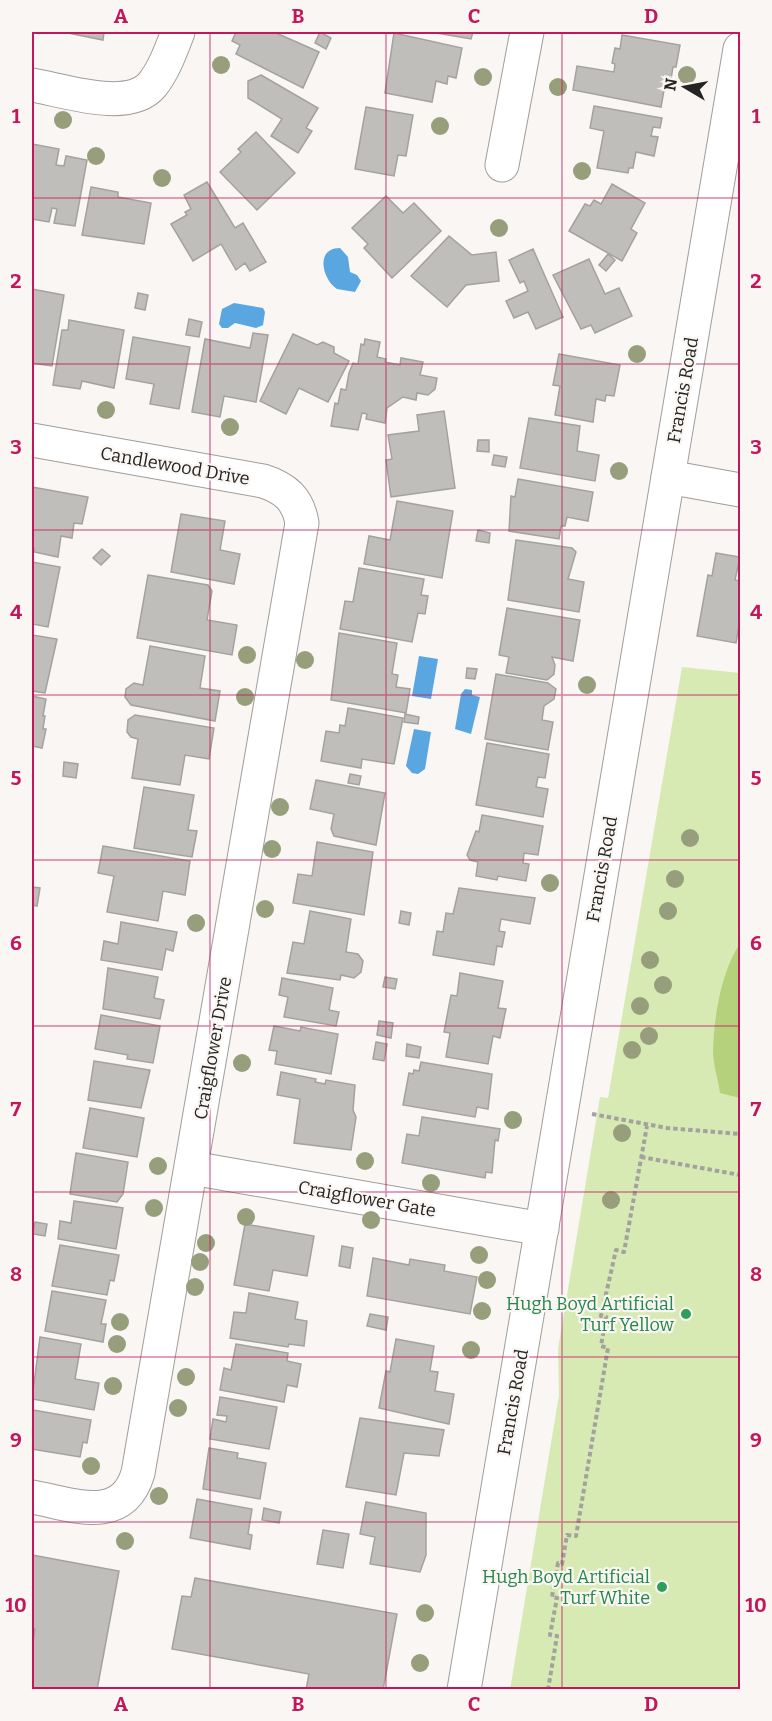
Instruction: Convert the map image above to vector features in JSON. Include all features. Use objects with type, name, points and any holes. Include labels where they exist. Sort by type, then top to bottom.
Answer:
[{"type":"street","points":[[32,85],[116,99],[156,102],[159,76],[178,32]]},
{"type":"street","points":[[502,165],[527,32]]},
{"type":"street","name":"Francis Road","points":[[464,1689],[741,49]]},
{"type":"street","name":"Candlewood Drive","points":[[32,440],[263,481],[283,490],[303,494]]},
{"type":"street","points":[[668,477],[741,490]]},
{"type":"street","name":"Craigflower Drive","points":[[32,1497],[89,1507],[110,1507],[125,1498],[135,1484],[302,534],[300,513],[303,494]]},
{"type":"street","name":"Craigflower Gate","points":[[192,1168],[542,1229]]},
{"type":"path","points":[[592,1114],[647,1126],[741,1134]]},
{"type":"path","points":[[548,1689],[557,1636],[550,1635],[557,1598],[552,1597],[556,1574],[558,1563],[562,1564],[567,1535],[576,1536],[608,1348],[601,1346],[606,1317],[601,1316],[607,1280],[611,1281],[616,1250],[624,1252],[647,1126]]},
{"type":"path","points":[[641,1157],[741,1175]]},
{"type":"green space","points":[[682,667],[740,673],[740,1689],[510,1690],[559,1395],[558,1349],[600,1097],[608,1098]]},
{"type":"green space","points":[[740,943],[740,1098],[720,1093],[713,1051],[715,1023],[723,981]]},
{"type":"water","points":[[340,248],[348,257],[350,272],[357,275],[361,281],[355,292],[337,289],[325,272],[324,258],[327,253],[332,249]]},
{"type":"water","points":[[234,303],[263,308],[265,312],[263,325],[256,328],[235,323],[228,328],[222,328],[219,324],[222,309]]},
{"type":"water","points":[[419,656],[438,659],[431,699],[412,696]]},
{"type":"water","points":[[465,689],[472,690],[472,695],[480,697],[471,734],[455,729],[461,694]]},
{"type":"water","points":[[414,729],[431,732],[425,769],[418,774],[412,773],[406,766]]},
{"type":"building","points":[[63,32],[104,32],[103,40]]},
{"type":"building","points":[[236,32],[274,32],[319,52],[303,88],[236,54],[240,45],[232,41]]},
{"type":"building","points":[[320,32],[331,38],[326,49],[315,43]]},
{"type":"building","points":[[437,32],[473,32],[471,39]]},
{"type":"building","points":[[394,33],[462,48],[456,78],[448,76],[447,84],[436,81],[432,102],[385,93]]},
{"type":"building","points":[[622,35],[680,45],[676,67],[673,67],[671,79],[666,79],[661,107],[573,90],[577,66],[614,72],[615,64],[612,63],[615,48],[620,49]]},
{"type":"building","points":[[261,75],[318,108],[306,128],[312,131],[298,153],[271,136],[282,119],[248,98],[248,81]]},
{"type":"building","points":[[594,106],[662,118],[660,128],[653,127],[651,136],[658,137],[654,156],[636,152],[633,168],[629,168],[628,173],[597,168],[604,131],[590,128]]},
{"type":"building","points":[[366,107],[413,115],[406,156],[398,155],[394,176],[355,169]]},
{"type":"building","points":[[256,132],[295,173],[257,210],[220,172],[241,152],[238,149]]},
{"type":"building","points":[[32,144],[59,149],[56,165],[64,166],[66,156],[87,160],[75,226],[54,223],[57,209],[52,208],[49,222],[32,219]]},
{"type":"building","points":[[207,182],[235,228],[243,223],[266,262],[250,271],[245,263],[236,270],[221,244],[193,261],[171,224],[187,215],[185,212],[191,209],[184,195]]},
{"type":"building","points":[[612,184],[645,203],[631,229],[637,233],[622,261],[569,231],[585,204],[590,206],[594,200],[601,204]]},
{"type":"building","points":[[91,187],[118,192],[118,197],[151,203],[144,244],[82,235]]},
{"type":"building","points":[[386,196],[403,213],[414,203],[441,231],[392,278],[364,248],[368,244],[352,228]]},
{"type":"building","points":[[449,236],[472,255],[496,252],[499,281],[466,285],[447,307],[411,276]]},
{"type":"building","points":[[533,249],[563,317],[536,329],[528,312],[514,318],[506,301],[528,291],[524,281],[520,283],[509,260]]},
{"type":"building","points":[[608,254],[615,260],[606,271],[599,265]]},
{"type":"building","points":[[589,259],[605,294],[619,288],[632,316],[595,333],[591,325],[581,329],[553,275]]},
{"type":"building","points":[[32,289],[64,295],[52,366],[32,363]]},
{"type":"building","points":[[138,293],[148,295],[145,310],[135,308]]},
{"type":"building","points":[[189,319],[202,322],[199,337],[186,335]]},
{"type":"building","points":[[69,320],[124,330],[114,388],[82,381],[80,389],[53,385],[62,330],[68,330]]},
{"type":"building","points":[[253,333],[268,335],[256,402],[224,396],[220,417],[192,412],[205,339],[250,348]]},
{"type":"building","points":[[293,334],[317,345],[323,342],[334,347],[334,353],[349,361],[328,402],[299,388],[286,414],[260,401]]},
{"type":"building","points":[[133,337],[190,347],[179,409],[150,404],[154,384],[126,379]]},
{"type":"building","points":[[365,339],[380,342],[377,357],[386,359],[385,362],[400,365],[401,358],[423,362],[420,375],[437,378],[435,389],[428,395],[417,393],[416,400],[403,397],[387,408],[385,423],[366,419],[367,414],[362,413],[358,430],[331,426],[335,403],[338,404],[341,389],[346,390],[349,373],[353,363],[358,364],[361,344],[364,345]]},
{"type":"building","points":[[559,354],[620,365],[614,396],[606,395],[605,401],[596,399],[593,422],[555,415],[560,386],[553,385]]},
{"type":"building","points":[[444,411],[455,488],[391,497],[386,460],[392,459],[388,435],[419,431],[417,415]]},
{"type":"building","points":[[529,418],[580,426],[577,451],[599,455],[595,481],[520,468]]},
{"type":"building","points":[[478,440],[489,440],[489,452],[477,451]]},
{"type":"building","points":[[494,455],[507,457],[505,467],[492,465]]},
{"type":"building","points":[[518,479],[593,492],[588,521],[567,517],[565,526],[561,526],[559,539],[509,531],[511,496],[515,497]]},
{"type":"building","points":[[32,487],[88,497],[82,524],[74,523],[72,538],[61,536],[58,557],[34,552],[32,547]]},
{"type":"building","points":[[397,501],[453,511],[442,578],[364,564],[369,536],[390,540]]},
{"type":"building","points":[[181,514],[225,521],[220,550],[240,554],[234,584],[171,572]]},
{"type":"building","points":[[478,530],[490,533],[489,543],[476,541]]},
{"type":"building","points":[[516,540],[572,548],[576,552],[568,579],[584,582],[579,612],[508,600]]},
{"type":"building","points":[[102,549],[110,556],[101,565],[93,558]]},
{"type":"building","points":[[716,553],[740,557],[735,580],[740,581],[740,620],[736,643],[697,636],[708,575],[712,576]]},
{"type":"building","points":[[32,562],[60,567],[48,627],[32,624]]},
{"type":"building","points":[[359,568],[424,579],[421,595],[428,596],[425,614],[418,613],[412,642],[340,629],[345,601],[353,602]]},
{"type":"building","points":[[148,575],[208,585],[212,591],[207,620],[237,625],[232,655],[137,638]]},
{"type":"building","points":[[507,608],[580,620],[573,661],[552,657],[555,665],[554,674],[547,680],[506,673],[509,657],[499,655]]},
{"type":"building","points":[[339,633],[397,643],[392,674],[398,675],[396,687],[410,689],[406,713],[331,700]]},
{"type":"building","points":[[32,635],[57,639],[45,693],[32,691]]},
{"type":"building","points":[[150,646],[205,656],[200,688],[220,691],[215,721],[131,705],[125,697],[126,689],[134,683],[143,685]]},
{"type":"building","points":[[467,668],[477,669],[475,679],[466,678]]},
{"type":"building","points":[[496,674],[548,683],[556,689],[554,699],[544,706],[542,720],[553,722],[548,750],[485,739]]},
{"type":"building","points":[[32,696],[46,699],[43,729],[46,729],[42,748],[32,746]]},
{"type":"building","points":[[348,708],[403,718],[394,764],[362,759],[361,768],[321,761],[326,731],[339,733],[340,725],[345,726]]},
{"type":"building","points":[[405,714],[419,717],[418,724],[404,722]]},
{"type":"building","points":[[135,715],[214,728],[209,759],[185,755],[180,785],[132,778],[138,739],[131,737],[127,732],[128,720]]},
{"type":"building","points":[[487,743],[549,754],[545,778],[538,777],[536,787],[548,789],[543,817],[476,805]]},
{"type":"building","points":[[64,762],[78,764],[76,778],[63,776]]},
{"type":"building","points":[[350,774],[361,776],[359,785],[348,783]]},
{"type":"building","points":[[316,780],[385,793],[376,845],[334,836],[331,829],[334,814],[310,809]]},
{"type":"building","points":[[144,787],[194,795],[188,830],[197,831],[192,857],[134,848]]},
{"type":"building","points":[[482,815],[543,826],[538,855],[524,853],[523,863],[529,864],[526,881],[498,876],[497,880],[476,876],[478,862],[470,860],[467,855],[476,831],[479,832]]},
{"type":"building","points":[[317,842],[373,852],[364,915],[293,903],[298,874],[312,876]]},
{"type":"building","points":[[103,846],[190,861],[185,895],[163,891],[158,921],[107,912],[114,876],[98,873]]},
{"type":"building","points":[[32,887],[40,888],[37,906],[32,905]]},
{"type":"building","points":[[459,888],[535,898],[530,924],[501,919],[499,931],[505,932],[502,947],[497,946],[494,965],[433,955],[437,931],[443,932],[446,913],[453,914]]},
{"type":"building","points":[[310,911],[351,919],[346,952],[358,954],[363,961],[361,972],[354,978],[341,975],[340,980],[287,973],[293,942],[304,944]]},
{"type":"building","points":[[401,911],[411,913],[409,925],[399,923]]},
{"type":"building","points":[[121,922],[177,932],[173,951],[166,949],[162,970],[101,960],[104,941],[118,944]]},
{"type":"building","points":[[108,968],[158,977],[154,998],[164,1000],[160,1019],[103,1009]]},
{"type":"building","points":[[460,973],[503,981],[498,1008],[506,1009],[500,1038],[493,1036],[488,1064],[446,1057],[450,1033],[444,1032],[451,995],[457,996]]},
{"type":"building","points":[[385,977],[397,979],[395,989],[383,987]]},
{"type":"building","points":[[282,978],[333,988],[329,1010],[339,1012],[336,1026],[284,1017],[288,997],[279,995]]},
{"type":"building","points":[[101,1015],[160,1026],[153,1063],[127,1059],[128,1055],[95,1049]]},
{"type":"building","points":[[379,1021],[393,1023],[391,1038],[377,1035]]},
{"type":"building","points":[[274,1026],[300,1031],[301,1027],[338,1034],[331,1074],[275,1064],[277,1051],[269,1050]]},
{"type":"building","points":[[376,1042],[387,1044],[384,1061],[373,1059]]},
{"type":"building","points":[[407,1044],[421,1047],[419,1058],[406,1056]]},
{"type":"building","points":[[94,1061],[150,1070],[141,1108],[88,1100]]},
{"type":"building","points":[[421,1062],[492,1074],[488,1109],[477,1107],[475,1117],[403,1105],[409,1073],[413,1074],[414,1070],[419,1071]]},
{"type":"building","points":[[281,1072],[316,1079],[315,1082],[325,1084],[326,1080],[355,1085],[353,1110],[356,1117],[351,1150],[294,1143],[300,1099],[277,1095]]},
{"type":"building","points":[[90,1108],[144,1118],[137,1157],[83,1148]]},
{"type":"building","points":[[422,1117],[500,1129],[498,1141],[495,1140],[492,1173],[486,1172],[485,1178],[402,1163],[407,1134],[419,1136]]},
{"type":"building","points":[[76,1153],[128,1162],[123,1194],[117,1202],[70,1194]]},
{"type":"building","points":[[74,1201],[123,1208],[116,1249],[58,1239],[60,1221],[71,1223]]},
{"type":"building","points":[[35,1222],[47,1224],[45,1236],[33,1234]]},
{"type":"building","points":[[245,1224],[314,1236],[307,1276],[273,1270],[269,1291],[234,1285]]},
{"type":"building","points":[[60,1245],[119,1255],[114,1281],[110,1280],[107,1295],[52,1286]]},
{"type":"building","points":[[342,1246],[353,1248],[350,1268],[339,1266]]},
{"type":"building","points":[[373,1258],[409,1265],[410,1259],[445,1265],[444,1271],[477,1277],[470,1314],[367,1296]]},
{"type":"building","points":[[52,1291],[106,1300],[101,1324],[106,1324],[103,1342],[45,1331]]},
{"type":"building","points":[[249,1293],[298,1302],[295,1319],[307,1321],[304,1346],[289,1344],[288,1347],[230,1338],[234,1312],[246,1313]]},
{"type":"building","points":[[370,1314],[388,1317],[386,1330],[367,1326]]},
{"type":"building","points":[[40,1337],[81,1344],[75,1379],[99,1383],[94,1410],[32,1399]]},
{"type":"building","points":[[396,1339],[434,1346],[430,1371],[438,1372],[435,1391],[454,1394],[449,1424],[379,1408],[386,1371],[390,1372]]},
{"type":"building","points":[[236,1344],[288,1353],[287,1361],[301,1364],[297,1387],[287,1385],[284,1402],[220,1390],[224,1368],[231,1370]]},
{"type":"building","points":[[220,1397],[277,1407],[269,1449],[210,1439],[213,1419],[226,1422],[227,1416],[217,1415]]},
{"type":"building","points":[[33,1410],[91,1420],[87,1443],[83,1442],[80,1457],[32,1449]]},
{"type":"building","points":[[360,1418],[444,1430],[439,1456],[404,1453],[396,1495],[346,1487]]},
{"type":"building","points":[[209,1448],[238,1453],[237,1458],[266,1463],[260,1499],[203,1489]]},
{"type":"building","points":[[197,1499],[252,1509],[248,1534],[252,1535],[250,1549],[190,1538]]},
{"type":"building","points":[[366,1502],[426,1513],[426,1555],[420,1572],[370,1564],[375,1537],[360,1534]]},
{"type":"building","points":[[264,1508],[281,1512],[279,1523],[262,1520]]},
{"type":"building","points":[[323,1530],[349,1534],[343,1568],[317,1564]]},
{"type":"building","points":[[32,1555],[119,1571],[97,1690],[32,1690],[32,1649],[35,1629],[32,1629]]},
{"type":"building","points":[[195,1578],[397,1614],[383,1690],[306,1690],[309,1674],[172,1649],[182,1596],[191,1597]]},
{"type":"place","name":"Hugh Boyd Artificial Turf Yellow","points":[[686,1314]]},
{"type":"place","name":"Hugh Boyd Artificial Turf White","points":[[662,1587]]}]
